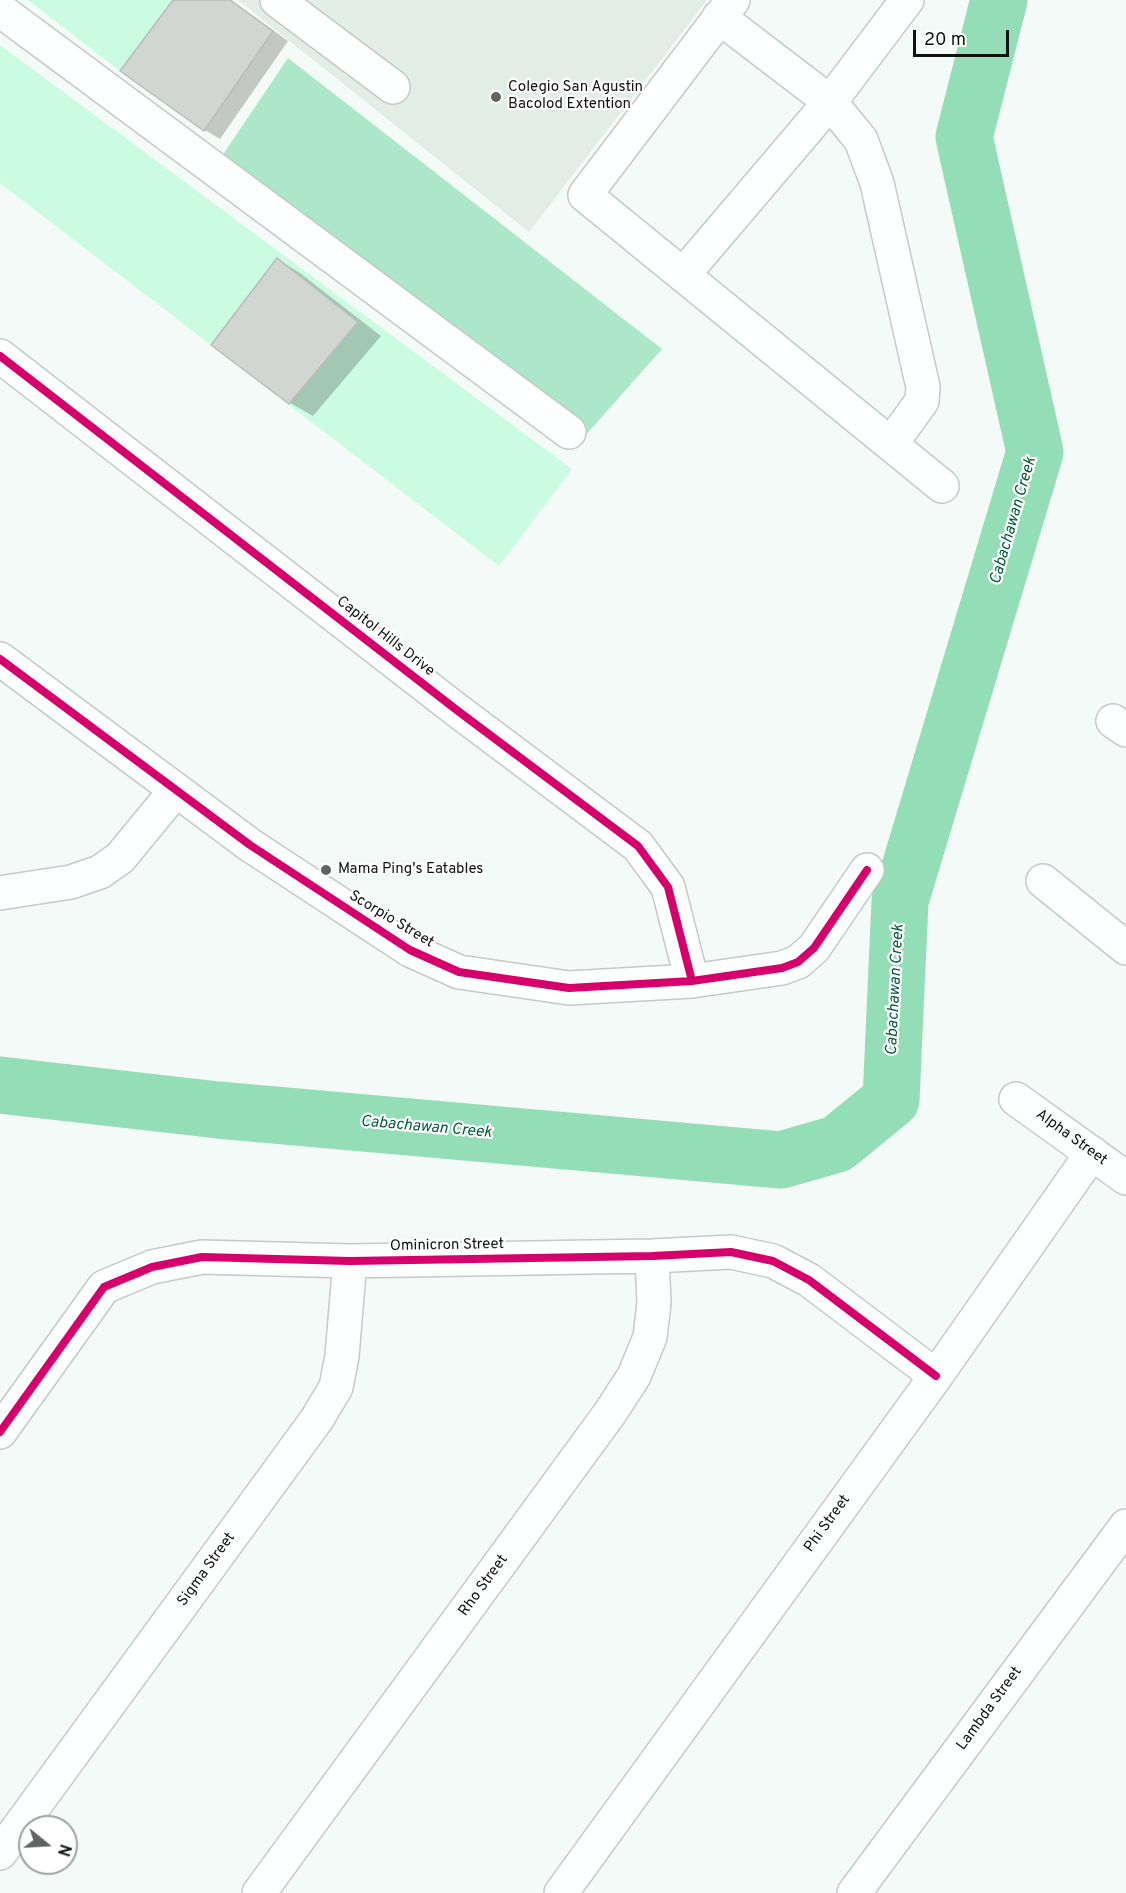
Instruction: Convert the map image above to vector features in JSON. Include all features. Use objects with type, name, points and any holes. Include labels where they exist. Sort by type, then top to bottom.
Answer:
[{"type":"street","points":[[277,0],[393,87]]},
{"type":"street","points":[[683,275],[830,102],[907,0]]},
{"type":"street","points":[[891,444],[922,401],[923,387],[877,183],[861,140],[830,102],[726,9],[585,195],[942,486]]},
{"type":"street","points":[[0,10],[569,432]]},
{"type":"street","name":"Capitol Hills Drive","points":[[0,356],[458,711],[638,846],[668,887],[692,981]]},
{"type":"street","name":"Scorpio Street","points":[[0,659],[250,845],[410,950],[459,972],[569,988],[692,981],[782,968],[798,962],[814,948],[867,870]]},
{"type":"street","points":[[0,893],[71,882],[100,872],[120,858],[176,790]]},
{"type":"street","points":[[1042,881],[1126,948]]},
{"type":"street","name":"Alpha Street","points":[[1016,1099],[1126,1178]]},
{"type":"street","name":"Phi Street","points":[[561,1893],[936,1376],[1092,1153]]},
{"type":"street","name":"Ominicron Street","points":[[0,1432],[104,1287],[152,1267],[202,1257],[350,1261],[652,1256],[731,1252],[773,1261],[808,1280],[936,1376]]},
{"type":"street","name":"Rho Street","points":[[259,1893],[610,1413],[634,1376],[650,1337],[654,1303],[652,1256]]},
{"type":"street","name":"Sigma Street","points":[[0,1853],[317,1419],[336,1387],[342,1356],[350,1261]]},
{"type":"street","name":"Lambda Street","points":[[855,1893],[1126,1526]]},
{"type":"shaded area","name":"Colegio San Agustin Bacolod Extention","points":[[238,0],[707,0],[529,232]]},
{"type":"green space","points":[[28,0],[173,0],[120,71]]},
{"type":"green space","points":[[0,45],[572,469],[499,566],[0,183]]},
{"type":"green space","points":[[288,58],[662,349],[585,436],[222,156]]},
{"type":"building","points":[[173,0],[230,0],[273,31],[204,131],[120,71]]},
{"type":"building","points":[[277,258],[358,322],[289,404],[211,345]]},
{"type":"waterway","name":"Cabachawan Creek","points":[[0,1085],[218,1110],[781,1160],[837,1144],[891,1100],[900,901],[1035,452],[964,137],[999,0]]},
{"type":"cycle path","points":[[0,356],[458,711],[638,846],[668,887],[692,981]]},
{"type":"cycle path","points":[[0,659],[250,845],[410,950],[459,972],[569,988],[692,981],[782,968],[798,962],[814,948],[867,870]]},
{"type":"cycle path","points":[[0,1432],[104,1287],[152,1267],[202,1257],[350,1261],[652,1256],[731,1252],[773,1261],[809,1280],[936,1376]]},
{"type":"place","name":"Colegio San Agustin Bacolod Extention","points":[[496,97]]},
{"type":"place","name":"Mama Ping's Eatables","points":[[326,870]]}]
